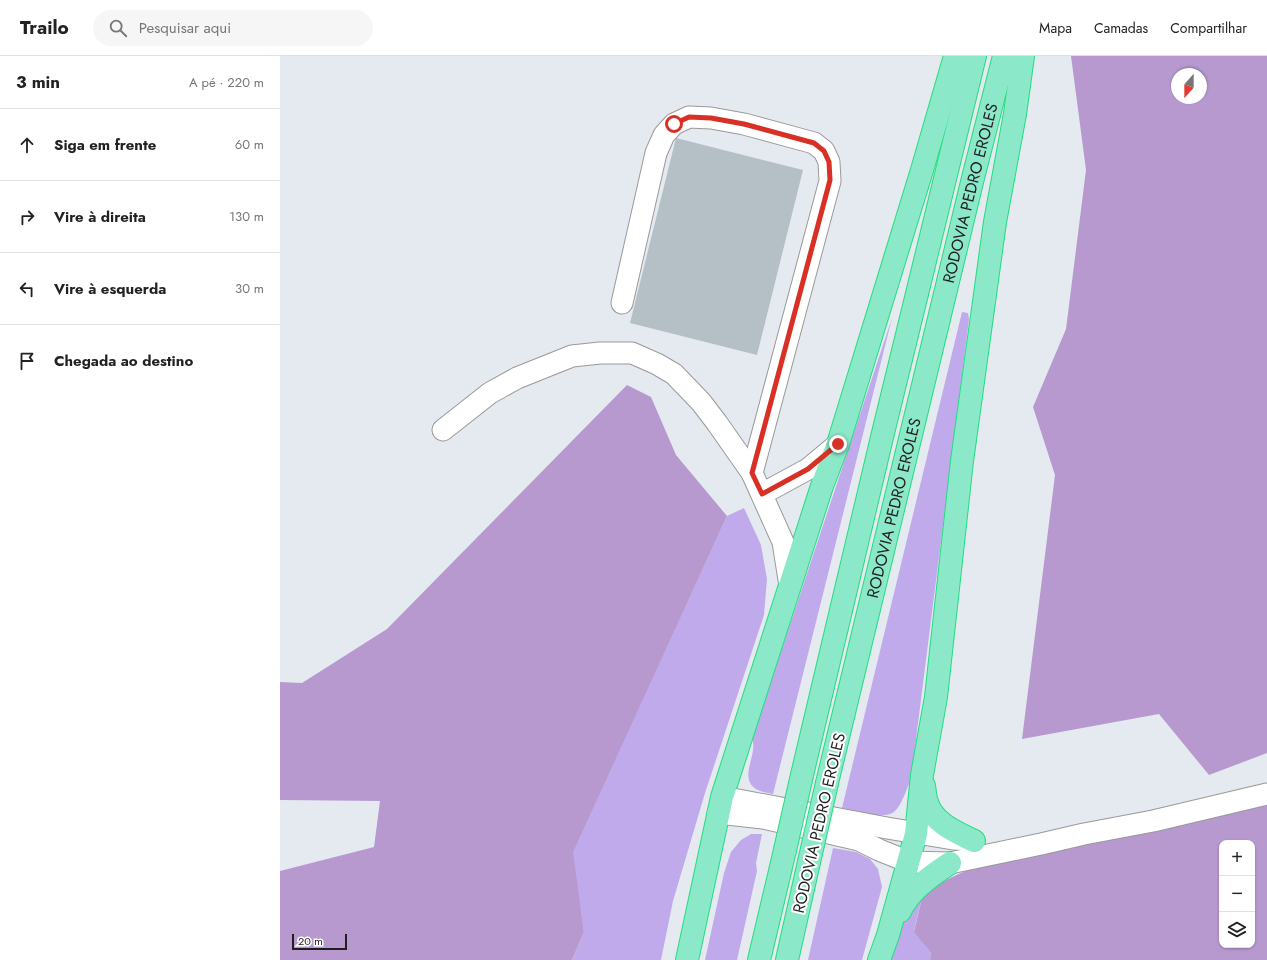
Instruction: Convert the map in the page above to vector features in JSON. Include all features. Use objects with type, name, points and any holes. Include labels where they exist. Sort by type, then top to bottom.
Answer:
[{"type":"highway","points":[[687,960],[720,805],[822,486],[838,444],[955,56]]},
{"type":"highway","name":"RODOVIA PEDRO EROLES","points":[[759,960],[885,425],[975,56]]},
{"type":"highway","name":"RODOVIA PEDRO EROLES","points":[[787,960],[827,783],[968,198],[1004,56]]},
{"type":"highway","points":[[879,960],[888,935],[916,834],[922,775],[936,697],[963,454],[996,222],[1015,114],[1023,56]]},
{"type":"highway","points":[[922,775],[927,803],[937,819],[952,830],[974,840]]},
{"type":"highway","points":[[888,935],[904,903],[919,886],[950,863]]},
{"type":"street","points":[[622,303],[656,152],[664,135],[674,124],[689,117],[711,118],[744,124],[814,143],[824,151],[829,162],[830,180],[752,473]]},
{"type":"street","points":[[443,430],[490,393],[517,378],[572,356],[600,352],[632,353],[657,364],[674,374],[701,402],[752,473],[783,542],[790,586]]},
{"type":"street","points":[[762,494],[808,469],[838,444]]},
{"type":"street","points":[[720,805],[763,818],[859,840],[878,850],[909,862],[950,863],[1152,821],[1267,794]]},
{"type":"street","points":[[720,805],[953,839],[992,843],[1041,844]]},
{"type":"shaded area","points":[[1071,56],[1267,56],[1267,753],[1209,775],[1159,714],[1022,739],[1055,475],[1033,407],[1066,329],[1086,170]]},
{"type":"shaded area","points":[[962,312],[968,313],[969,319],[911,779],[902,801],[894,812],[883,815],[861,813],[842,808]]},
{"type":"shaded area","points":[[892,318],[773,794],[760,791],[752,785],[749,779],[753,746],[752,739]]},
{"type":"shaded area","points":[[627,385],[651,397],[676,455],[727,516],[573,852],[584,932],[572,960],[280,960],[280,871],[374,847],[380,801],[280,800],[280,682],[302,683],[387,629]]},
{"type":"shaded area","points":[[744,508],[761,545],[767,579],[764,615],[705,793],[673,901],[661,960],[572,960],[584,932],[572,852],[727,516]]},
{"type":"shaded area","points":[[1267,799],[1267,960],[930,960],[931,953],[914,932],[923,894],[962,872],[976,867]]},
{"type":"shaded area","points":[[751,834],[762,834],[756,863],[757,871],[737,960],[705,960],[724,873],[731,852],[741,840]]},
{"type":"shaded area","points":[[833,848],[856,852],[870,859],[878,869],[882,887],[862,960],[808,960]]},
{"type":"shaded area","points":[[923,894],[914,931],[931,953],[930,960],[888,960],[905,915]]},
{"type":"building","points":[[676,138],[803,170],[757,355],[630,323]]},
{"type":"route","points":[[674,124],[689,117],[711,118],[744,124],[814,143],[824,151],[829,162],[830,180],[752,473],[762,494],[808,469],[838,444]]}]
